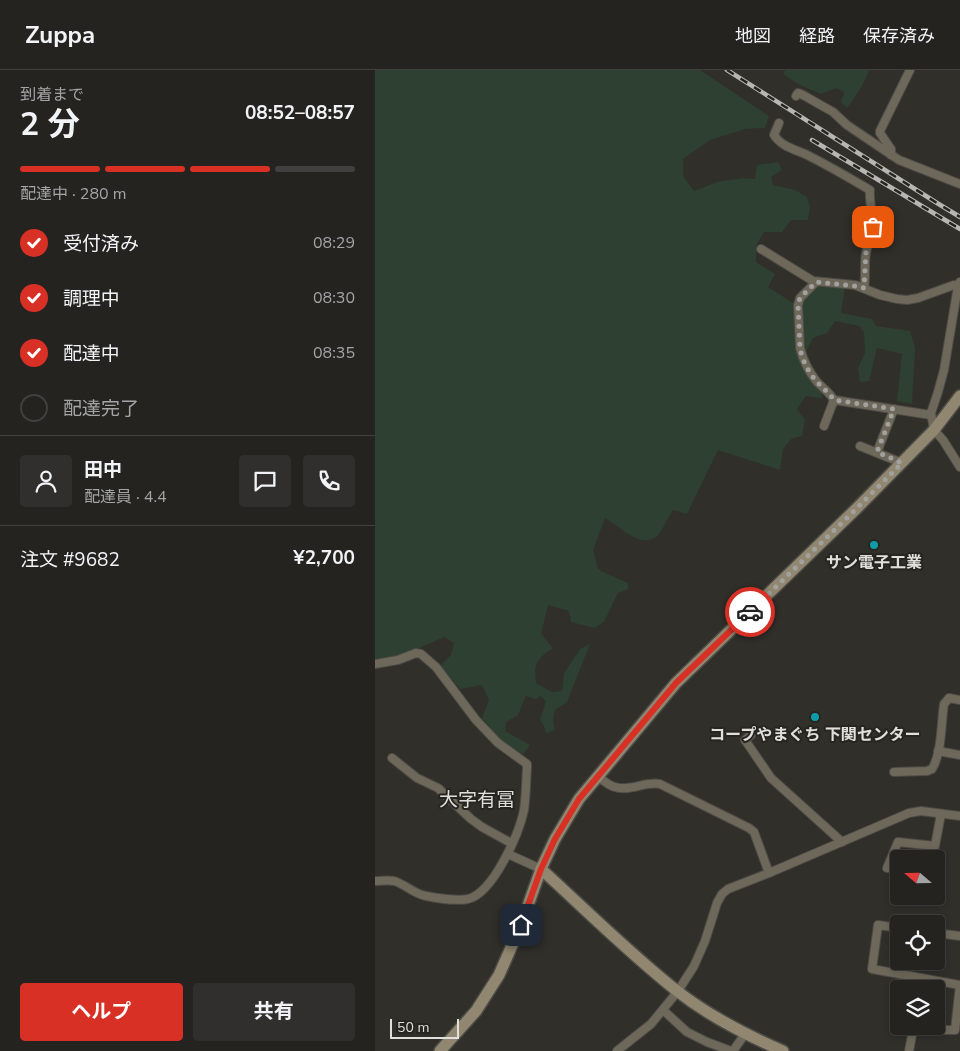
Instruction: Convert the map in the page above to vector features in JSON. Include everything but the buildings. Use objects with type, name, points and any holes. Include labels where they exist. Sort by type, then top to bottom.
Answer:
[{"type":"main road","points":[[440,1051],[476,1010],[499,975],[518,932],[541,869],[555,839],[579,799],[597,776],[676,683],[902,463],[934,430],[960,396]]},
{"type":"main road","points":[[541,869],[678,991],[745,1034],[783,1051]]},
{"type":"street","points":[[891,155],[891,149],[880,134],[880,131],[910,70]]},
{"type":"street","points":[[795,96],[798,93],[803,94],[833,112],[847,125],[899,160],[960,184]]},
{"type":"street","points":[[779,123],[774,135],[777,140],[870,190],[869,200],[873,227],[866,252],[864,288]]},
{"type":"street","points":[[761,249],[808,279],[816,282],[855,286],[897,299],[907,300],[959,284],[944,370],[931,415],[934,430],[943,440],[960,467]]},
{"type":"street","points":[[816,282],[800,298],[798,305],[800,348],[804,361],[815,379],[834,400],[931,415]]},
{"type":"street","points":[[824,426],[834,400]]},
{"type":"street","points":[[877,452],[894,409]]},
{"type":"street","points":[[860,446],[902,463]]},
{"type":"street","points":[[375,664],[398,660],[416,652],[421,654],[436,668],[476,720],[498,743],[527,764],[524,809],[521,820],[508,854],[491,882],[481,893],[468,899],[446,899],[423,896],[396,882],[386,880],[375,881]]},
{"type":"street","points":[[895,772],[927,771],[932,769],[935,765],[938,751],[944,704],[949,698],[960,700]]},
{"type":"street","points":[[751,734],[745,740],[771,778],[842,842]]},
{"type":"street","points":[[938,751],[960,755]]},
{"type":"street","points":[[392,758],[417,778],[438,788],[482,827],[511,843]]},
{"type":"street","points":[[597,776],[610,785],[621,788],[654,783],[660,784],[749,828],[754,832],[769,873]]},
{"type":"street","points":[[617,1051],[651,1024],[678,991],[694,966],[705,941],[717,903],[722,894],[728,889],[909,813],[921,811],[960,816]]},
{"type":"street","points":[[887,868],[898,842],[935,846],[941,814]]},
{"type":"street","points":[[508,854],[541,869]]},
{"type":"street","points":[[890,927],[878,925],[872,969],[960,985],[955,1030],[913,1030],[909,1051]]},
{"type":"street","points":[[945,934],[960,936]]},
{"type":"street","points":[[663,1010],[687,1032],[732,1051],[745,1034]]},
{"type":"green space","points":[[375,70],[700,70],[769,116],[765,128],[745,129],[710,140],[683,159],[683,176],[694,191],[717,182],[743,178],[755,179],[757,165],[778,162],[782,170],[771,177],[773,185],[795,190],[807,197],[810,207],[808,220],[791,220],[782,232],[764,232],[756,246],[756,262],[775,274],[768,287],[795,304],[817,285],[845,287],[841,313],[872,319],[876,326],[910,331],[915,348],[912,404],[897,401],[902,354],[877,348],[869,381],[860,382],[858,368],[865,353],[864,333],[859,326],[835,321],[827,333],[813,338],[800,363],[810,377],[822,388],[822,398],[806,396],[797,409],[805,420],[802,436],[791,439],[783,449],[780,470],[718,450],[687,514],[673,510],[658,535],[651,539],[638,539],[605,518],[593,550],[598,569],[628,583],[628,589],[618,593],[604,622],[594,628],[571,622],[569,611],[548,605],[541,634],[553,648],[537,662],[535,670],[536,683],[552,692],[562,691],[564,673],[580,649],[590,644],[567,702],[555,710],[553,720],[555,730],[546,733],[540,720],[546,701],[541,696],[536,699],[526,696],[518,715],[506,722],[505,731],[530,745],[523,754],[504,743],[482,718],[489,700],[482,685],[460,689],[440,666],[451,655],[454,643],[444,637],[411,652],[375,661]]},
{"type":"green space","points":[[785,70],[869,70],[865,80],[847,108],[841,102],[844,92],[836,88],[821,94],[800,85],[783,74]]},
{"type":"railway","points":[[727,70],[960,217]]},
{"type":"railway","points":[[812,140],[960,229]]},
{"type":"way so far","points":[[750,612],[902,463],[877,452],[894,409],[834,400],[807,368],[800,348],[798,305],[800,298],[816,282],[864,288],[866,252],[873,227]]},
{"type":"place","name":"サン電子工業","points":[[874,545]]},
{"type":"place","name":"コープやまぐち 下関センター","points":[[815,717]]},
{"type":"district","name":"大字有冨","points":[[477,799]]},
{"type":"route","points":[[521,925],[541,869],[555,839],[579,799],[676,683],[750,612]]}]
